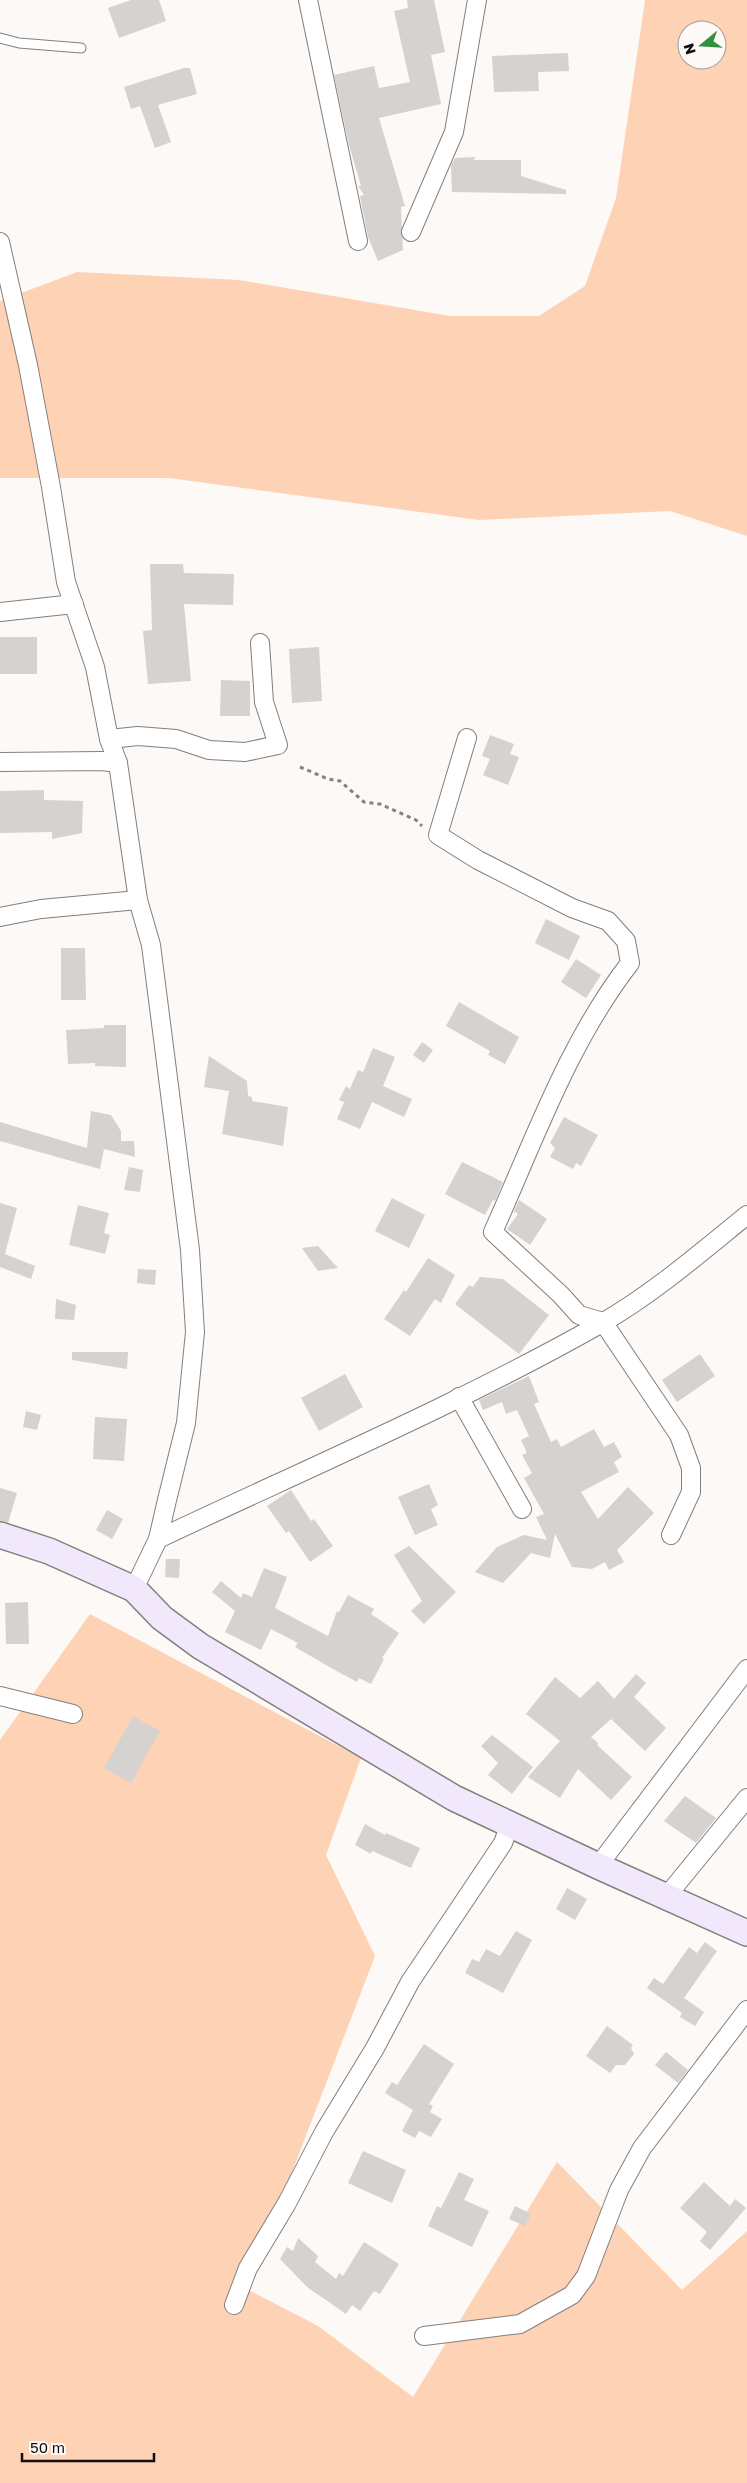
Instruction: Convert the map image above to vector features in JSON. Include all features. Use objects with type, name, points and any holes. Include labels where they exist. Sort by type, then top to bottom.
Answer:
[{"type":"street","points":[[308,0],[358,241]]},
{"type":"street","points":[[411,232],[454,132],[477,0]]},
{"type":"street","points":[[0,242],[35,402],[66,582],[95,667],[110,739],[118,763],[138,900],[151,945],[190,1250],[195,1332],[186,1422],[158,1539],[134,1589]]},
{"type":"street","points":[[0,612],[74,604]]},
{"type":"street","points":[[110,739],[138,736],[176,739],[208,750],[246,752],[278,745],[264,702],[260,643]]},
{"type":"street","points":[[467,738],[438,834],[478,860],[572,908],[608,921],[626,941],[630,963],[591,1020],[574,1052],[493,1232],[561,1295],[579,1315],[603,1322],[679,1435],[691,1468],[691,1492],[671,1536]]},
{"type":"street","points":[[0,762],[102,761],[118,763]]},
{"type":"street","points":[[0,917],[41,909],[138,900]]},
{"type":"street","points":[[158,1539],[459,1397],[603,1322],[666,1280],[745,1222]]},
{"type":"street","points":[[459,1397],[522,1509]]},
{"type":"street","points":[[0,1535],[49,1551],[134,1589],[162,1618],[200,1646],[454,1798],[598,1866],[747,1933]]},
{"type":"street","points":[[598,1866],[747,1669]]},
{"type":"street","points":[[0,1696],[73,1714]]},
{"type":"street","points":[[666,1896],[747,1798]]},
{"type":"street","points":[[234,2305],[248,2268],[287,2203],[324,2132],[375,2048],[410,1982],[503,1843],[510,1824]]},
{"type":"street","points":[[424,2336],[520,2324],[572,2295],[586,2276],[619,2190],[642,2148],[747,2010]]},
{"type":"lane","points":[[0,38],[20,43],[82,48]]},
{"type":"path","points":[[300,767],[328,779],[340,781],[364,802],[380,804],[416,820],[425,828],[438,834]]},
{"type":"shaded area","points":[[645,0],[747,0],[747,536],[670,511],[479,520],[169,478],[0,478],[0,301],[77,272],[239,280],[450,316],[539,316],[585,286],[616,198]]},
{"type":"shaded area","points":[[90,1614],[361,1758],[326,1855],[375,1956],[247,2289],[318,2326],[413,2397],[557,2162],[682,2290],[747,2231],[747,2483],[0,2483],[0,1740]]},
{"type":"building","points":[[131,0],[159,0],[166,21],[119,38],[108,8]]},
{"type":"building","points":[[407,0],[434,0],[445,52],[431,55],[441,104],[379,118],[405,206],[401,207],[403,250],[378,261],[368,237],[360,196],[364,195],[358,186],[361,186],[349,145],[334,75],[374,66],[379,88],[410,82],[394,11],[408,8]]},
{"type":"building","points":[[568,53],[569,71],[538,72],[539,91],[494,92],[492,56]]},
{"type":"building","points":[[184,68],[190,68],[197,94],[158,105],[171,142],[155,148],[140,106],[131,109],[124,87]]},
{"type":"building","points":[[475,157],[474,160],[521,160],[521,176],[566,190],[566,194],[452,192],[451,165],[455,158]]},
{"type":"building","points":[[150,564],[183,564],[184,573],[234,574],[233,605],[184,604],[191,681],[148,684],[143,631],[152,630]]},
{"type":"building","points":[[0,637],[37,637],[37,674],[0,674]]},
{"type":"building","points":[[319,647],[322,701],[292,703],[289,649]]},
{"type":"building","points":[[221,680],[250,681],[250,716],[220,716]]},
{"type":"building","points":[[490,735],[514,744],[510,754],[519,757],[508,785],[483,775],[490,759],[482,756]]},
{"type":"building","points":[[44,790],[44,800],[83,801],[82,833],[52,839],[52,832],[0,833],[0,791]]},
{"type":"building","points":[[546,919],[580,936],[569,960],[535,943]]},
{"type":"building","points":[[61,948],[85,948],[86,1000],[61,1000]]},
{"type":"building","points":[[576,959],[601,975],[586,998],[561,982]]},
{"type":"building","points":[[459,1002],[519,1037],[505,1064],[488,1055],[490,1051],[446,1026]]},
{"type":"building","points":[[104,1025],[126,1025],[126,1067],[95,1066],[95,1063],[68,1064],[66,1030],[104,1028]]},
{"type":"building","points":[[422,1042],[433,1050],[424,1063],[413,1055]]},
{"type":"building","points":[[373,1048],[395,1057],[383,1086],[412,1099],[404,1117],[372,1102],[360,1129],[337,1119],[344,1102],[339,1100],[346,1086],[350,1089],[358,1070],[363,1072]]},
{"type":"building","points":[[209,1056],[247,1081],[248,1096],[252,1097],[252,1101],[288,1107],[283,1146],[222,1134],[229,1091],[204,1087]]},
{"type":"building","points":[[91,1111],[111,1115],[121,1131],[121,1141],[134,1141],[135,1157],[104,1149],[100,1169],[0,1141],[0,1122],[87,1148]]},
{"type":"building","points":[[564,1117],[598,1135],[581,1166],[576,1163],[573,1169],[550,1157],[555,1148],[550,1143]]},
{"type":"building","points":[[462,1162],[503,1182],[495,1201],[493,1200],[485,1215],[445,1194]]},
{"type":"building","points":[[129,1167],[143,1170],[140,1192],[124,1190]]},
{"type":"building","points":[[392,1198],[425,1215],[409,1248],[375,1231]]},
{"type":"building","points":[[519,1200],[547,1219],[530,1245],[507,1229],[518,1214],[514,1211]]},
{"type":"building","points":[[0,1203],[17,1208],[5,1254],[35,1266],[31,1279],[0,1267]]},
{"type":"building","points":[[78,1205],[109,1213],[104,1233],[110,1235],[105,1254],[69,1245]]},
{"type":"building","points":[[318,1246],[338,1268],[318,1271],[302,1248]]},
{"type":"building","points":[[428,1258],[455,1275],[441,1303],[435,1299],[410,1336],[384,1319],[404,1290],[406,1292]]},
{"type":"building","points":[[138,1269],[156,1270],[155,1285],[137,1283]]},
{"type":"building","points":[[480,1277],[503,1279],[549,1315],[519,1354],[455,1304],[469,1285],[473,1287]]},
{"type":"building","points":[[56,1299],[76,1305],[74,1320],[55,1319]]},
{"type":"building","points":[[72,1352],[128,1352],[127,1369],[72,1360]]},
{"type":"building","points":[[700,1354],[715,1376],[677,1402],[662,1380]]},
{"type":"building","points":[[345,1374],[363,1407],[319,1431],[301,1398]]},
{"type":"building","points":[[529,1376],[539,1402],[534,1404],[551,1442],[557,1439],[561,1447],[594,1429],[604,1447],[614,1442],[622,1457],[614,1462],[619,1472],[581,1492],[598,1519],[628,1487],[654,1513],[617,1550],[624,1562],[609,1570],[605,1562],[592,1569],[572,1567],[555,1534],[550,1558],[531,1553],[503,1583],[475,1572],[497,1547],[524,1535],[547,1540],[536,1517],[544,1514],[524,1478],[532,1473],[522,1455],[527,1453],[521,1440],[529,1436],[517,1410],[506,1414],[502,1402],[483,1410],[479,1400]]},
{"type":"building","points":[[26,1411],[41,1415],[37,1430],[23,1427]]},
{"type":"building","points":[[95,1417],[127,1419],[124,1461],[93,1459]]},
{"type":"building","points":[[429,1484],[438,1505],[431,1509],[438,1525],[415,1535],[398,1497]]},
{"type":"building","points":[[0,1488],[17,1493],[8,1523],[0,1521]]},
{"type":"building","points":[[291,1490],[311,1521],[314,1519],[333,1546],[310,1562],[289,1531],[286,1533],[267,1506]]},
{"type":"building","points":[[107,1510],[123,1519],[112,1539],[96,1530]]},
{"type":"building","points":[[409,1546],[456,1592],[424,1624],[411,1611],[422,1601],[394,1555]]},
{"type":"building","points":[[166,1559],[180,1559],[179,1578],[165,1577]]},
{"type":"building","points":[[264,1568],[287,1577],[275,1608],[328,1636],[337,1611],[339,1612],[348,1595],[374,1609],[371,1614],[399,1633],[382,1658],[384,1659],[371,1684],[359,1678],[357,1682],[333,1669],[295,1647],[298,1643],[271,1629],[261,1650],[225,1632],[235,1611],[212,1592],[221,1581],[241,1598],[243,1593],[252,1597]]},
{"type":"building","points":[[28,1602],[29,1644],[6,1644],[5,1603]]},
{"type":"building","points":[[636,1674],[646,1683],[634,1697],[666,1728],[645,1751],[611,1719],[591,1737],[598,1743],[597,1745],[632,1777],[611,1800],[578,1769],[560,1798],[528,1777],[560,1741],[526,1714],[555,1677],[580,1698],[598,1681],[614,1699]]},
{"type":"building","points":[[133,1716],[160,1731],[131,1783],[104,1768]]},
{"type":"building","points":[[492,1735],[533,1767],[512,1794],[488,1775],[498,1763],[481,1746]]},
{"type":"building","points":[[685,1796],[716,1818],[696,1843],[664,1821]]},
{"type":"building","points":[[365,1824],[385,1835],[386,1833],[420,1848],[411,1868],[372,1851],[371,1854],[355,1845]]},
{"type":"building","points":[[567,1888],[587,1899],[575,1920],[556,1909]]},
{"type":"building","points":[[516,1931],[532,1940],[503,1993],[465,1973],[472,1959],[479,1962],[486,1949],[500,1956]]},
{"type":"building","points":[[705,1942],[717,1951],[684,1998],[704,2012],[695,2026],[680,2017],[682,2013],[647,1988],[654,1978],[663,1984],[689,1947],[697,1953]]},
{"type":"building","points":[[607,2026],[633,2045],[631,2048],[634,2054],[625,2065],[616,2065],[610,2073],[586,2056]]},
{"type":"building","points":[[424,2044],[454,2064],[429,2104],[433,2106],[430,2112],[442,2119],[431,2137],[419,2131],[415,2138],[402,2131],[413,2110],[385,2093],[392,2082],[397,2085]]},
{"type":"building","points":[[666,2052],[688,2070],[678,2083],[655,2065]]},
{"type":"building","points":[[363,2151],[406,2170],[392,2203],[348,2183]]},
{"type":"building","points":[[459,2172],[474,2179],[464,2200],[489,2211],[472,2247],[428,2226],[437,2206],[441,2208]]},
{"type":"building","points":[[704,2182],[730,2206],[735,2199],[746,2208],[710,2250],[700,2241],[707,2232],[680,2208]]},
{"type":"building","points":[[515,2206],[531,2214],[525,2226],[509,2219]]},
{"type":"building","points":[[298,2238],[318,2256],[315,2262],[336,2279],[339,2273],[343,2276],[364,2242],[399,2264],[380,2294],[374,2291],[360,2311],[352,2305],[346,2314],[307,2287],[280,2259],[287,2247],[293,2251]]}]
